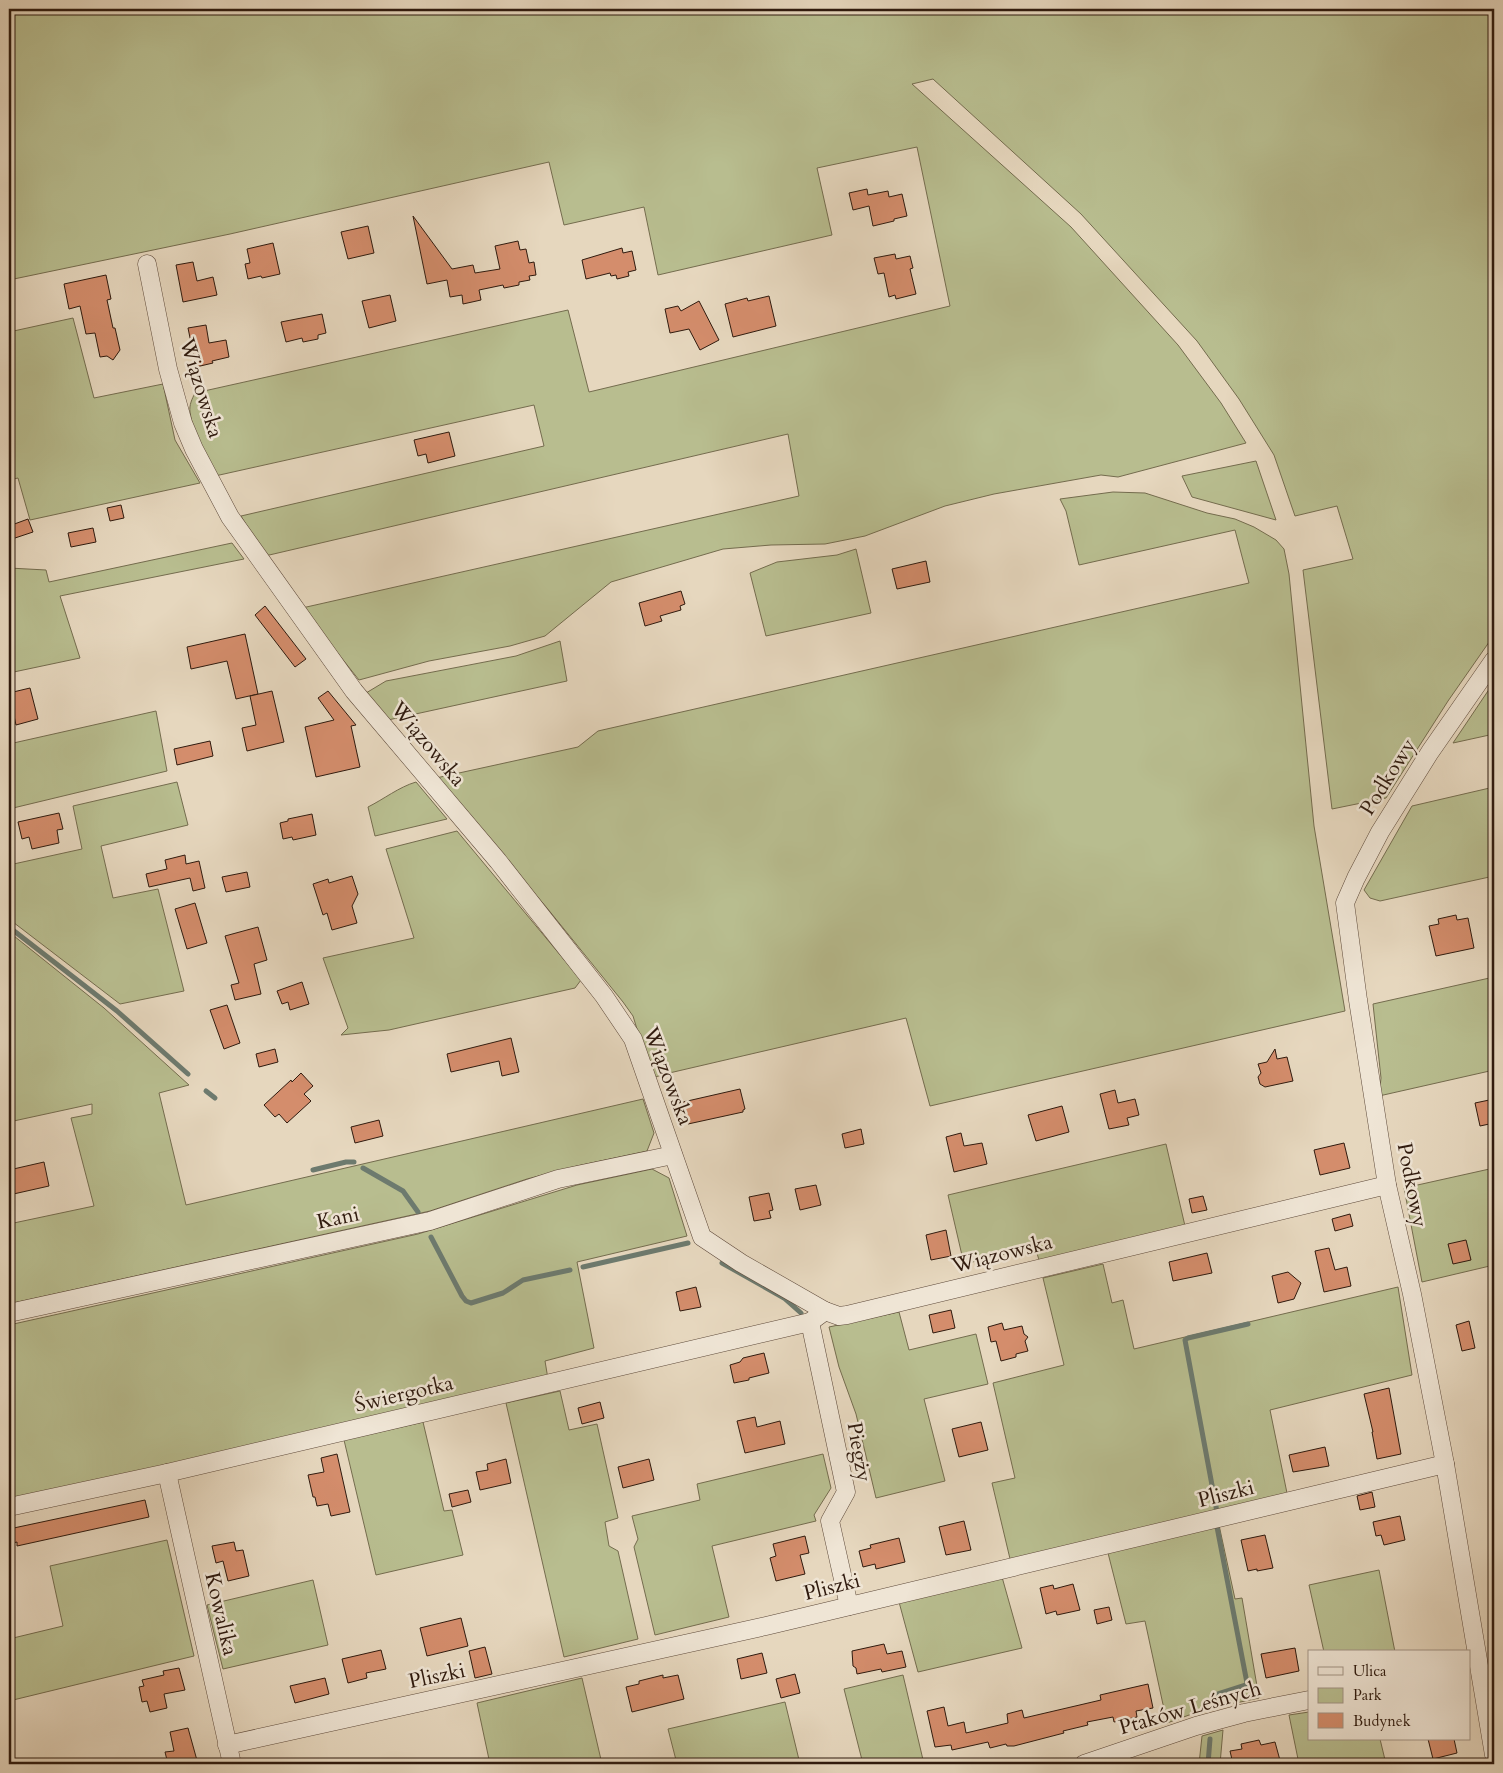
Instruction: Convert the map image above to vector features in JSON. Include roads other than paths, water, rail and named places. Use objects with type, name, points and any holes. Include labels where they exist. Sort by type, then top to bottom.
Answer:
[{"type":"street","name":"Wiązowska","points":[[147,264],[168,369],[183,423],[194,449],[230,517],[354,691],[498,861],[604,996],[633,1039],[702,1237],[741,1263],[838,1316],[1387,1184]]},
{"type":"street","name":"Podkowy","points":[[1494,660],[1430,752],[1380,832],[1345,903],[1356,990],[1387,1184],[1412,1294],[1445,1464],[1475,1673],[1494,1755]]},
{"type":"street","name":"Kani","points":[[9,1313],[430,1221],[558,1179],[673,1155]]},
{"type":"street","points":[[810,1322],[826,1311]]},
{"type":"street","name":"Świergotka","points":[[9,1507],[167,1474],[810,1322]]},
{"type":"street","name":"Piegży","points":[[810,1322],[846,1492],[830,1521],[849,1606]]},
{"type":"street","name":"Pliszki","points":[[227,1745],[766,1626],[1062,1557],[1445,1464]]},
{"type":"street","name":"Kowalika","points":[[167,1474],[232,1764]]},
{"type":"street","name":"Ptaków Leśnych","points":[[1084,1764],[1196,1726],[1244,1713],[1308,1700]]},
{"type":"waterway","points":[[9,927],[117,1011],[188,1074]]},
{"type":"waterway","points":[[206,1091],[215,1098]]},
{"type":"waterway","points":[[313,1170],[346,1162],[354,1162]]},
{"type":"waterway","points":[[363,1168],[403,1191],[418,1212]]},
{"type":"waterway","points":[[431,1237],[462,1296],[471,1303],[503,1293],[523,1280],[570,1270]]},
{"type":"waterway","points":[[583,1267],[688,1243]]},
{"type":"waterway","points":[[722,1263],[784,1298],[801,1313]]},
{"type":"waterway","points":[[1217,1512],[1185,1340],[1248,1324]]},
{"type":"waterway","points":[[1216,1699],[1218,1694],[1246,1685],[1247,1683],[1217,1527]]},
{"type":"waterway","points":[[1208,1764],[1210,1739]]}]
